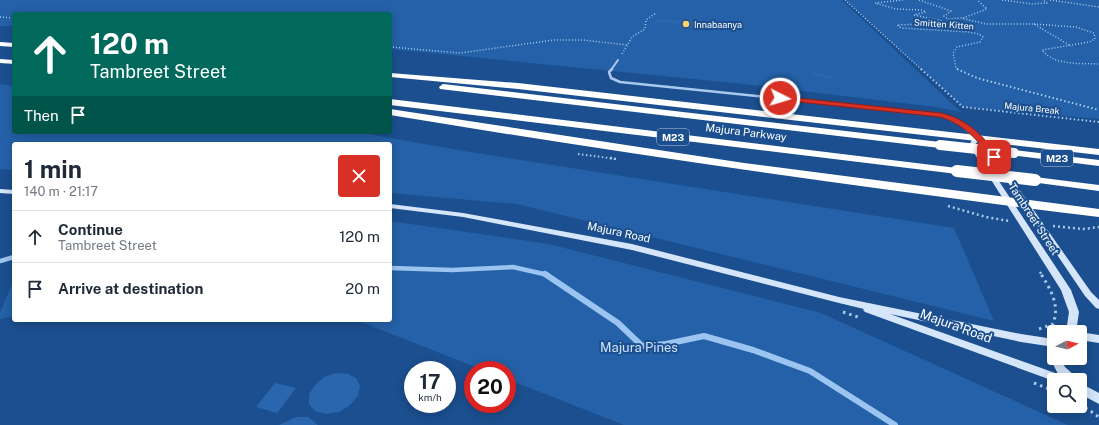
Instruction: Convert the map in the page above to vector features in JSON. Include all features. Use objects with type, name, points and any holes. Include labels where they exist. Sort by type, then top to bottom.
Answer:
[{"type":"highway","points":[[0,44],[12,45]]},
{"type":"highway","points":[[0,61],[12,62]]},
{"type":"highway","points":[[392,75],[518,86],[1099,152]]},
{"type":"highway","name":"Majura Parkway","points":[[392,82],[1099,163]]},
{"type":"highway","name":"Majura Parkway","points":[[392,102],[1099,188]]},
{"type":"highway","points":[[392,112],[628,150],[1099,213]]},
{"type":"main road","name":"Tambreet Street","points":[[1072,325],[1074,312],[1066,290],[972,145],[976,138],[986,146],[1088,294],[1099,306]]},
{"type":"main road","points":[[0,191],[12,192]]},
{"type":"main road","name":"Majura Road","points":[[392,206],[464,215],[632,247],[839,300],[1021,338],[1047,342]]},
{"type":"main road","name":"Majura Road","points":[[839,300],[1047,374]]},
{"type":"main road","points":[[1087,337],[1099,339]]},
{"type":"main road","points":[[1087,392],[1099,399]]},
{"type":"lane","points":[[618,60],[610,72],[611,78],[620,82],[941,115],[954,118],[963,124],[976,138]]},
{"type":"path","name":"Majura Break","points":[[845,0],[963,107],[1099,122]]},
{"type":"path","name":"Smitten Kitten","points":[[903,0],[875,3],[896,9],[922,10],[926,12],[914,15],[943,21],[943,23],[898,25],[901,28],[969,32],[983,37],[980,42],[976,44],[957,47],[954,53],[956,68],[977,78],[1099,110]]},
{"type":"path","points":[[919,0],[951,11],[944,16],[948,19],[969,17],[987,9],[977,0]]},
{"type":"path","points":[[1002,0],[1032,4],[1048,3],[1043,0]]},
{"type":"path","points":[[1050,0],[1099,7]]},
{"type":"path","points":[[618,60],[632,37],[645,29],[646,20],[656,13]]},
{"type":"path","points":[[0,17],[12,18]]},
{"type":"path","points":[[961,18],[986,24],[1034,24],[1076,27],[1094,33],[1095,39],[1071,46],[1042,50],[1047,57],[1058,61],[1099,64]]},
{"type":"path","points":[[1034,24],[1071,46]]},
{"type":"path","points":[[392,47],[460,53],[530,42],[554,40],[583,40],[627,45]]},
{"type":"path","points":[[993,214],[997,218]]},
{"type":"path","points":[[1003,220],[1010,225]]},
{"type":"path","points":[[1037,329],[1053,324],[1056,317],[1054,300],[1039,270]]},
{"type":"path","points":[[1087,408],[1099,416]]},
{"type":"green space","points":[[0,0],[842,0],[961,112],[936,107],[734,83],[392,49],[392,12],[12,12],[12,26],[0,26]]},
{"type":"green space","points":[[845,0],[1099,0],[1099,119],[963,107]]},
{"type":"green space","points":[[0,84],[12,86],[12,134],[368,134],[464,151],[954,228],[994,321],[517,204],[392,193],[392,142],[12,142],[12,170],[0,169]]},
{"type":"green space","name":"Majura Pines","points":[[392,221],[549,244],[821,313],[1068,425],[624,425],[516,383],[516,361],[464,361],[464,363],[361,322],[392,322]]},
{"type":"green space","points":[[12,285],[12,316],[0,319],[0,313]]},
{"type":"building","name":"Innabaanya","points":[[657,19],[697,22],[696,26],[656,22]]},
{"type":"building","points":[[813,72],[832,76],[831,79],[812,76]]},
{"type":"building","points":[[336,373],[348,374],[356,378],[360,386],[358,396],[350,405],[339,412],[326,414],[315,411],[309,404],[309,394],[315,385],[324,377]]},
{"type":"building","points":[[275,383],[296,388],[277,413],[256,407]]},
{"type":"building","points":[[296,417],[308,417],[318,425],[279,425]]},
{"type":"waterway","points":[[0,261],[12,258]]},
{"type":"waterway","points":[[392,268],[452,270],[513,267],[546,274]]},
{"type":"waterway","points":[[546,274],[618,323],[642,346],[666,344],[704,336],[753,350],[810,371],[895,425]]},
{"type":"place","name":"Innabaanya","points":[[686,24]]},
{"type":"route","points":[[780,98],[941,115],[954,118],[963,124],[986,146],[994,157]]}]
